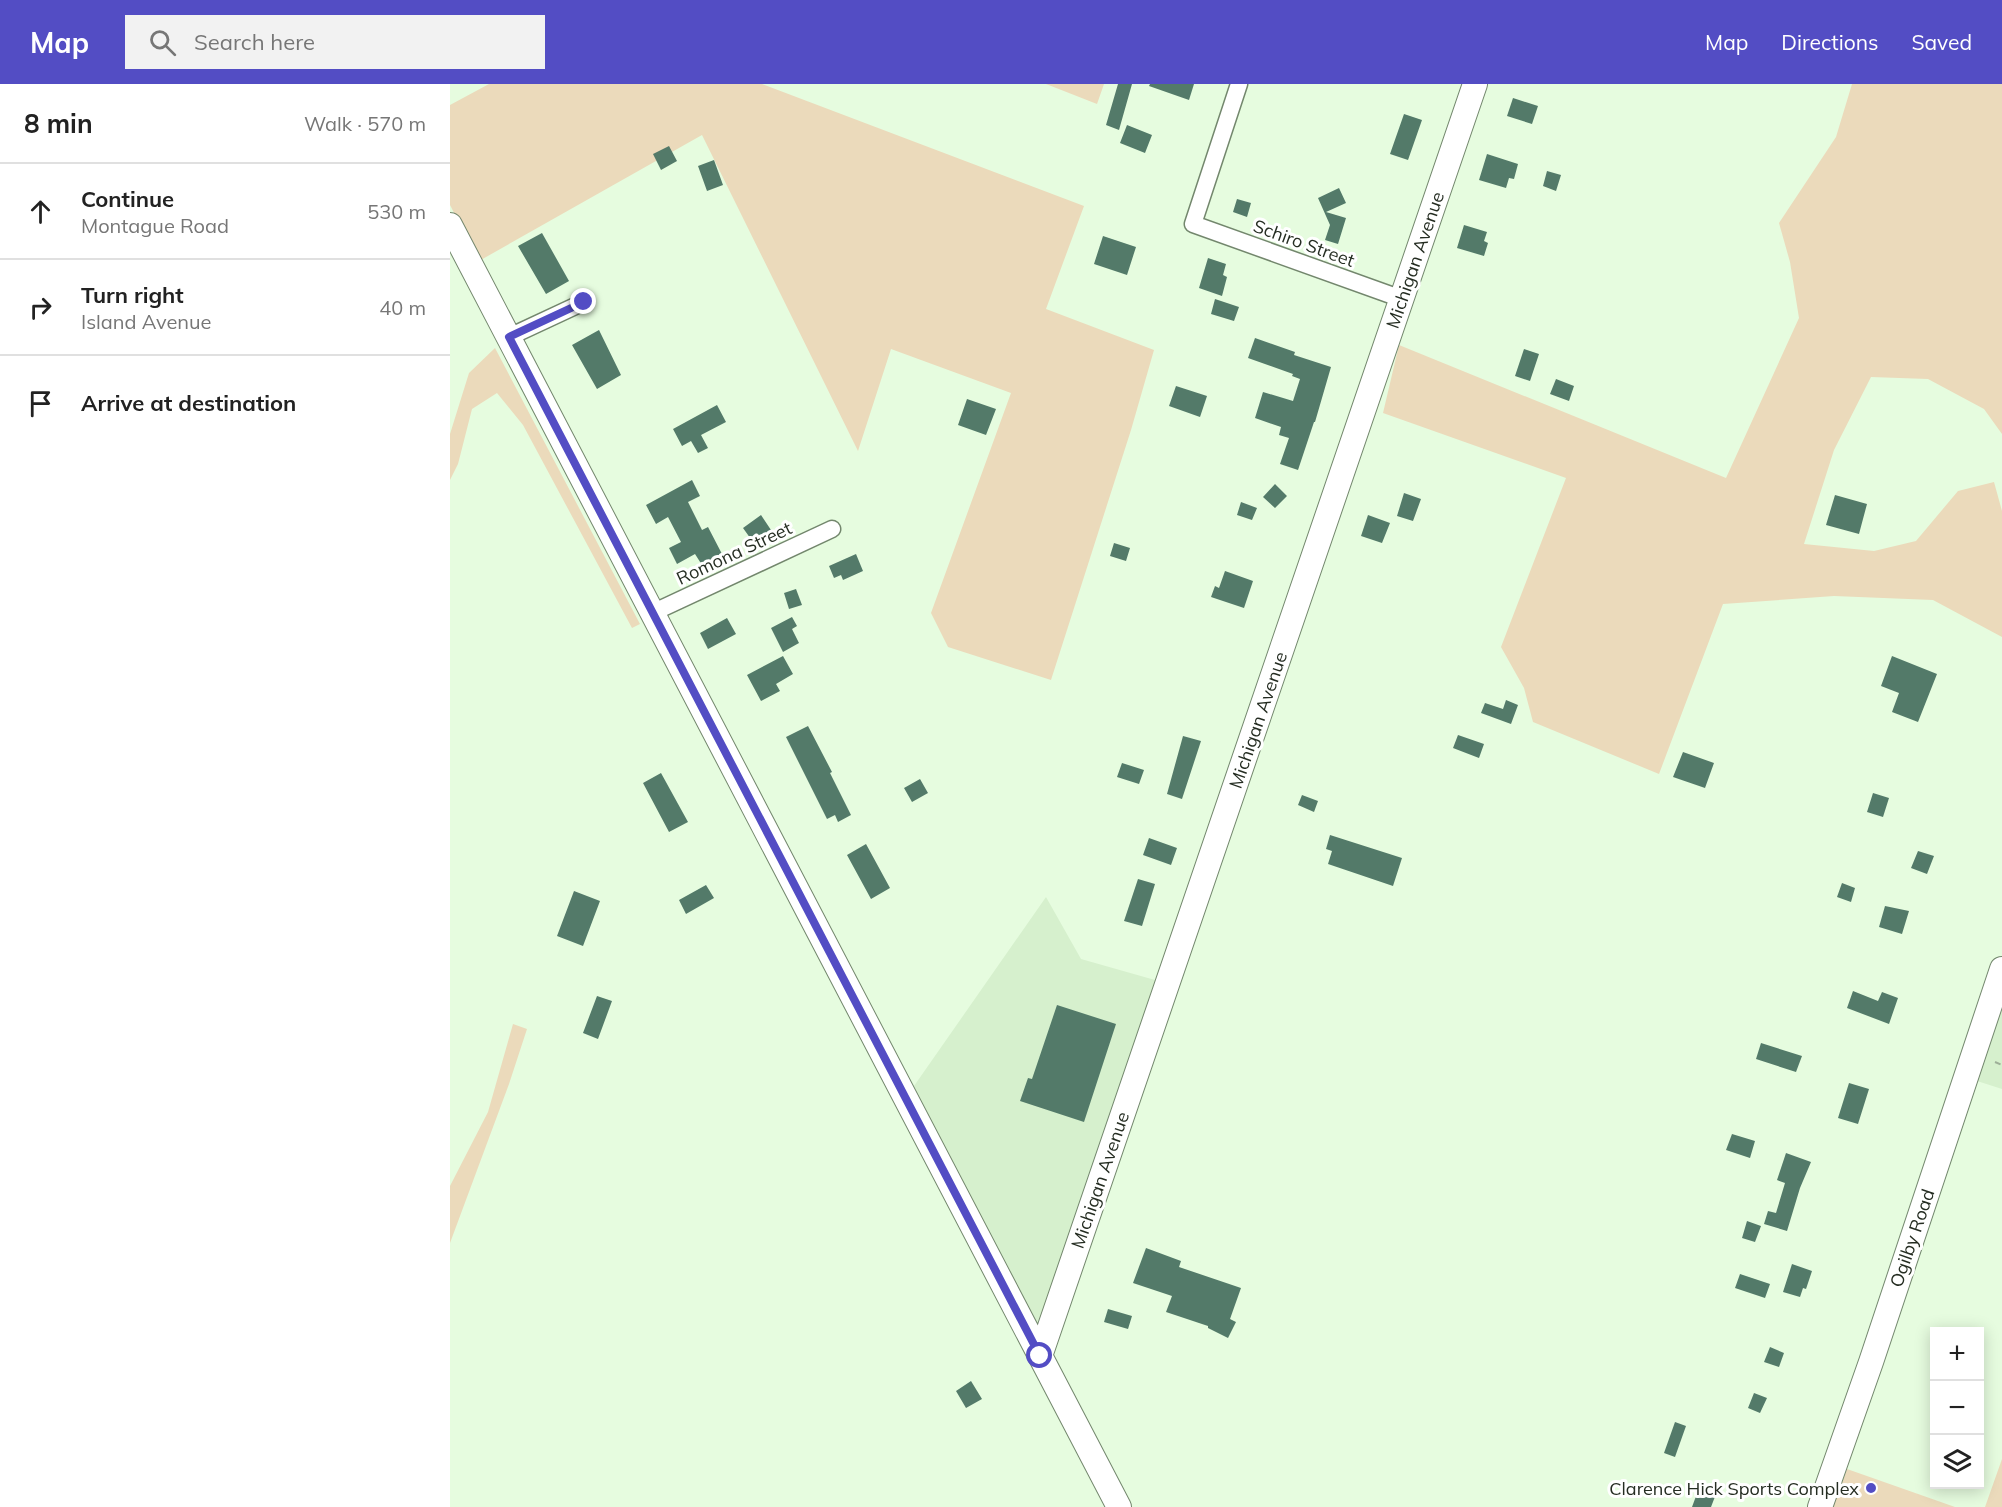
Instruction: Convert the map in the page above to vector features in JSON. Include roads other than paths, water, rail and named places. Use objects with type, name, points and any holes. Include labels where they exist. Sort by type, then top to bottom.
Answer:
[{"type":"street","name":"Schiro Street","points":[[1239,84],[1193,224],[1402,299]]},
{"type":"street","name":"Michigan Avenue","points":[[1040,1356],[1475,84]]},
{"type":"street","points":[[450,225],[1119,1507]]},
{"type":"street","points":[[509,337],[584,302]]},
{"type":"street","name":"Romona Street","points":[[652,613],[832,530]]},
{"type":"street","name":"Ogilby Road","points":[[1820,1507],[1871,1362],[2002,969]]},
{"type":"place","name":"Clarence Hick Sports Complex","points":[[1871,1488]]}]
